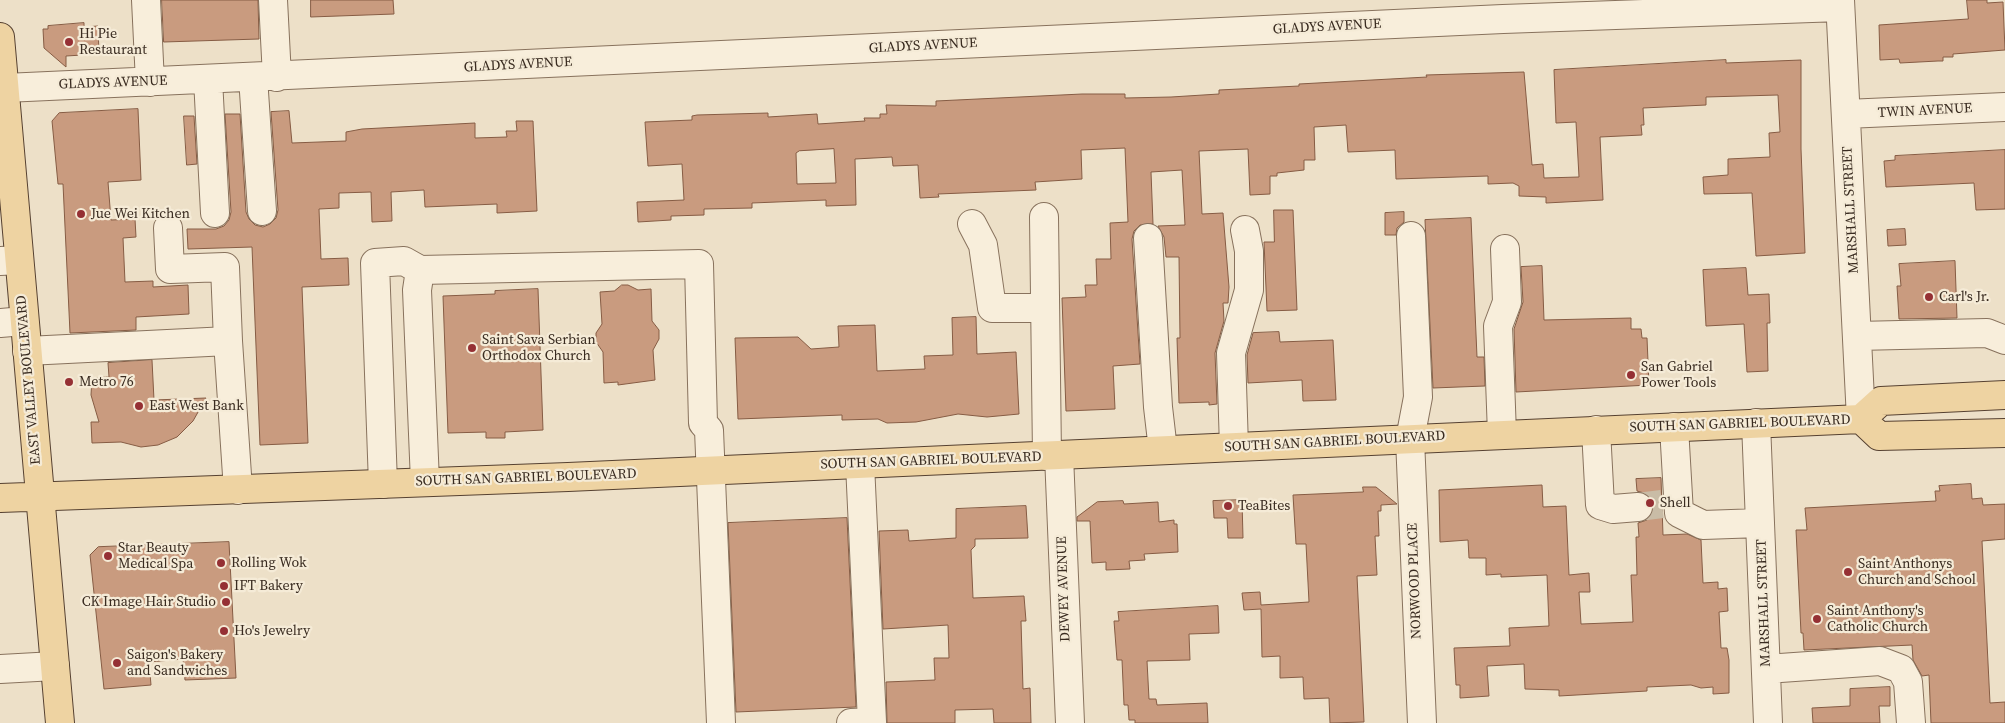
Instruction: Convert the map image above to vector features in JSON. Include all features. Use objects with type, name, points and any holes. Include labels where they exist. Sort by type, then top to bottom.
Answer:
[{"type":"main road","name":"EAST VALLEY BOULEVARD","points":[[0,37],[5,88],[4,130],[12,322],[27,351],[60,723]]},
{"type":"main road","name":"SOUTH SAN GABRIEL BOULEVARD","points":[[0,498],[1053,456],[1410,438],[1861,419],[1881,401],[2005,394]]},
{"type":"main road","name":"SOUTH SAN GABRIEL BOULEVARD","points":[[1861,419],[1879,436],[2005,433]]},
{"type":"street","points":[[146,0],[150,82]]},
{"type":"street","points":[[262,211],[265,77],[273,0]]},
{"type":"street","name":"GLADYS AVENUE","points":[[5,88],[1840,4]]},
{"type":"street","name":"MARSHALL STREET","points":[[1840,4],[1861,419]]},
{"type":"street","points":[[208,79],[214,213]]},
{"type":"street","name":"TWIN AVENUE","points":[[1846,114],[2005,107]]},
{"type":"street","name":"DEWEY AVENUE","points":[[1044,217],[1053,456],[1070,723]]},
{"type":"street","points":[[972,224],[983,244],[992,308],[1046,308]]},
{"type":"street","points":[[168,228],[170,269],[225,267],[238,490]]},
{"type":"street","points":[[1234,447],[1231,353],[1249,290],[1245,230]]},
{"type":"street","name":"NORWOOD PLACE","points":[[1412,236],[1418,397],[1410,438],[1422,723]]},
{"type":"street","points":[[1148,238],[1157,398],[1163,450]]},
{"type":"street","points":[[1502,434],[1498,326],[1507,302],[1505,249]]},
{"type":"street","points":[[383,484],[375,263],[404,261],[420,270],[700,264],[703,424],[696,430],[713,520],[721,723]]},
{"type":"street","points":[[420,270],[417,290],[425,482]]},
{"type":"street","points":[[1857,336],[1987,333],[2005,340]]},
{"type":"street","points":[[27,351],[228,341]]},
{"type":"street","name":"MARSHALL STREET","points":[[1756,423],[1768,723]]},
{"type":"street","points":[[1659,505],[1674,427]]},
{"type":"street","points":[[1596,430],[1600,505],[1613,510],[1659,505],[1703,525],[1760,523]]},
{"type":"street","points":[[381,434],[423,433]]},
{"type":"street","points":[[851,723],[872,722],[860,464]]},
{"type":"street","points":[[1766,669],[1880,661],[1901,669],[1908,682],[1911,723]]},
{"type":"street","points":[[0,669],[54,666]]},
{"type":"building","points":[[162,0],[258,0],[259,39],[164,42]]},
{"type":"building","points":[[311,0],[393,0],[394,14],[311,17]]},
{"type":"building","points":[[1967,0],[1987,0],[1987,3],[2003,2],[2005,50],[1953,54],[1953,57],[1943,57],[1943,61],[1900,63],[1899,59],[1880,60],[1879,25],[1968,19]]},
{"type":"building","points":[[84,23],[84,27],[98,26],[99,54],[66,56],[66,67],[44,48],[43,29],[48,29],[48,26]]},
{"type":"building","points":[[1726,60],[1726,63],[1801,60],[1801,149],[1805,253],[1756,256],[1752,193],[1704,194],[1703,177],[1728,175],[1728,159],[1770,157],[1769,133],[1780,132],[1778,95],[1706,97],[1706,105],[1643,108],[1644,125],[1641,125],[1642,135],[1600,137],[1603,200],[1546,203],[1546,197],[1519,196],[1519,186],[1513,183],[1488,184],[1488,176],[1396,179],[1395,150],[1348,152],[1346,125],[1314,127],[1315,160],[1304,160],[1304,170],[1277,173],[1277,176],[1270,176],[1270,194],[1250,195],[1248,149],[1199,151],[1202,214],[1223,213],[1229,287],[1228,303],[1223,303],[1224,321],[1215,353],[1217,404],[1209,405],[1209,402],[1179,403],[1177,338],[1180,338],[1179,257],[1166,257],[1164,237],[1158,226],[1185,225],[1182,170],[1151,172],[1153,224],[1140,225],[1134,231],[1132,239],[1140,364],[1113,366],[1115,409],[1066,411],[1062,298],[1086,297],[1085,285],[1097,285],[1096,259],[1111,259],[1110,223],[1128,222],[1125,148],[1081,150],[1082,179],[1035,182],[1036,190],[938,194],[939,197],[920,198],[918,165],[893,166],[892,157],[855,159],[856,205],[826,206],[826,200],[752,203],[752,208],[704,209],[704,215],[671,216],[671,220],[638,222],[637,202],[684,200],[682,164],[648,166],[645,122],[692,120],[692,116],[697,115],[768,113],[768,117],[817,114],[818,124],[865,121],[864,118],[880,118],[880,114],[887,114],[886,105],[936,106],[936,101],[1082,94],[1125,94],[1125,98],[1171,97],[1219,94],[1219,90],[1427,77],[1426,75],[1524,72],[1532,165],[1543,164],[1544,178],[1579,177],[1576,122],[1556,123],[1554,70]],"holes":[[[834,149],[836,183],[797,184],[796,153],[799,151]]]},
{"type":"building","points":[[138,109],[141,180],[108,182],[111,220],[135,219],[136,237],[123,238],[125,282],[153,281],[153,287],[188,285],[189,314],[136,317],[136,330],[70,333],[63,184],[58,184],[52,121],[59,113]]},
{"type":"building","points":[[289,111],[292,143],[346,141],[346,132],[362,129],[475,123],[475,138],[507,137],[506,131],[517,131],[516,121],[533,121],[537,211],[497,213],[497,204],[425,207],[424,190],[391,192],[392,221],[372,222],[371,192],[339,193],[339,208],[319,209],[321,259],[348,258],[349,285],[302,287],[308,443],[260,445],[252,247],[188,249],[187,229],[216,229],[224,226],[229,220],[231,212],[225,114],[240,114],[246,212],[249,219],[255,225],[263,227],[270,224],[276,218],[278,210],[271,112]]},
{"type":"building","points":[[184,116],[194,116],[197,164],[187,165]]},
{"type":"building","points":[[2005,150],[2005,209],[1976,210],[1974,183],[1886,187],[1884,161],[1895,160],[1895,156]]},
{"type":"building","points":[[1274,210],[1293,210],[1297,310],[1267,311],[1264,242],[1274,242]]},
{"type":"building","points":[[1404,212],[1404,222],[1397,228],[1396,235],[1385,235],[1385,213]]},
{"type":"building","points":[[1471,218],[1477,357],[1484,357],[1485,386],[1433,388],[1425,220]]},
{"type":"building","points":[[1905,229],[1906,245],[1888,246],[1887,230]]},
{"type":"building","points":[[1955,261],[1957,318],[1899,319],[1897,286],[1901,286],[1899,264]]},
{"type":"building","points":[[1542,266],[1544,320],[1631,318],[1631,329],[1641,329],[1642,338],[1647,338],[1649,385],[1516,392],[1514,329],[1523,302],[1521,267]]},
{"type":"building","points":[[1746,268],[1748,295],[1769,294],[1770,323],[1767,323],[1768,371],[1747,372],[1744,324],[1706,326],[1703,270]]},
{"type":"building","points":[[622,285],[628,285],[638,290],[651,289],[652,321],[659,330],[659,339],[653,350],[655,380],[618,385],[618,382],[604,383],[603,352],[596,342],[596,333],[602,324],[600,292],[614,291]]},
{"type":"building","points":[[538,289],[543,430],[505,432],[505,438],[486,438],[486,432],[448,433],[443,296],[495,294],[495,291]]},
{"type":"building","points":[[976,317],[977,354],[1016,352],[1019,414],[987,417],[958,414],[916,422],[887,423],[878,419],[842,420],[842,415],[738,419],[735,338],[798,337],[811,349],[839,347],[838,326],[875,325],[877,371],[925,369],[924,356],[953,355],[952,318]]},
{"type":"building","points":[[1279,332],[1280,342],[1333,340],[1336,400],[1303,401],[1302,380],[1248,383],[1247,355],[1253,333]]},
{"type":"building","points":[[152,360],[154,400],[206,398],[193,421],[177,437],[158,445],[141,447],[121,442],[92,443],[91,422],[99,422],[91,395],[92,378],[109,377],[108,363]]},
{"type":"building","points":[[1661,478],[1663,535],[1687,534],[1701,540],[1703,583],[1718,582],[1718,589],[1727,588],[1728,611],[1719,612],[1721,648],[1727,648],[1729,660],[1729,693],[1713,694],[1713,687],[1701,688],[1691,685],[1647,687],[1647,691],[1559,696],[1559,690],[1525,689],[1524,664],[1487,666],[1489,696],[1460,698],[1460,685],[1456,685],[1454,648],[1510,646],[1509,628],[1549,626],[1547,575],[1501,577],[1501,574],[1486,575],[1486,558],[1469,558],[1468,540],[1440,542],[1439,490],[1542,485],[1543,507],[1566,506],[1569,575],[1589,573],[1590,592],[1579,592],[1581,624],[1633,622],[1631,575],[1637,575],[1636,537],[1639,537],[1638,523],[1647,520],[1652,514],[1654,506],[1651,498],[1637,491],[1636,479]]},
{"type":"building","points":[[1971,484],[1972,499],[1982,498],[1983,505],[2005,504],[2005,539],[1982,541],[1990,703],[2005,702],[2005,723],[1931,723],[1929,675],[1922,676],[1913,660],[1912,645],[1804,650],[1803,633],[1801,633],[1796,530],[1807,530],[1805,508],[1936,501],[1935,491],[1940,491],[1939,486]]},
{"type":"building","points":[[1363,487],[1376,487],[1397,504],[1381,505],[1381,511],[1378,511],[1379,536],[1375,536],[1377,575],[1357,576],[1364,722],[1330,723],[1329,698],[1304,699],[1303,677],[1280,678],[1280,656],[1262,657],[1261,609],[1244,610],[1242,593],[1260,592],[1261,605],[1309,602],[1306,544],[1296,544],[1293,495],[1363,492]]},
{"type":"building","points":[[1242,500],[1243,538],[1228,538],[1227,518],[1214,518],[1213,501]]},
{"type":"building","points":[[1123,501],[1124,504],[1158,502],[1159,522],[1174,520],[1174,524],[1177,524],[1178,552],[1144,554],[1145,560],[1129,561],[1130,569],[1106,570],[1106,562],[1092,563],[1090,521],[1077,521],[1077,517],[1097,502]]},
{"type":"building","points":[[1026,506],[1028,538],[975,539],[975,546],[971,550],[973,598],[1024,596],[1026,621],[1021,621],[1023,689],[1030,688],[1031,723],[994,723],[993,709],[955,710],[955,723],[887,723],[886,682],[935,680],[934,658],[949,658],[948,625],[883,629],[879,531],[908,530],[909,541],[956,538],[956,509]]},
{"type":"building","points":[[847,518],[856,707],[736,712],[728,523]]},
{"type":"building","points":[[229,542],[236,678],[185,680],[183,659],[149,662],[151,685],[104,689],[90,555],[98,547]]},
{"type":"building","points":[[1218,606],[1219,633],[1189,634],[1190,660],[1147,661],[1149,699],[1156,699],[1157,705],[1207,703],[1208,723],[1135,723],[1135,720],[1129,720],[1128,705],[1124,705],[1122,660],[1117,660],[1114,621],[1119,621],[1118,612]]},
{"type":"building","points":[[1890,687],[1890,706],[1879,706],[1880,723],[1813,723],[1812,708],[1850,706],[1850,689]]},
{"type":"tunnel","points":[[1638,507],[1662,504]]},
{"type":"place","name":"Hi Pie Restaurant","points":[[69,42]]},
{"type":"place","name":"Jue Wei Kitchen","points":[[81,214]]},
{"type":"place","name":"Carl's Jr.","points":[[1929,297]]},
{"type":"place","name":"Saint Sava Serbian Orthodox Church","points":[[472,348]]},
{"type":"place","name":"San Gabriel Power Tools","points":[[1631,375]]},
{"type":"place","name":"Metro 76","points":[[69,382]]},
{"type":"place","name":"East West Bank","points":[[139,406]]},
{"type":"place","name":"Shell","points":[[1650,503]]},
{"type":"place","name":"TeaBites","points":[[1228,506]]},
{"type":"place","name":"Star Beauty Medical Spa","points":[[108,556]]},
{"type":"place","name":"Rolling Wok","points":[[221,563]]},
{"type":"place","name":"Saint Anthonys Church and School","points":[[1848,572]]},
{"type":"place","name":"IFT Bakery","points":[[224,586]]},
{"type":"place","name":"CK Image Hair Studio","points":[[226,602]]},
{"type":"place","name":"Saint Anthony's Catholic Church","points":[[1817,619]]},
{"type":"place","name":"Ho's Jewelry","points":[[224,631]]},
{"type":"place","name":"Saigon's Bakery and Sandwiches","points":[[117,663]]}]
